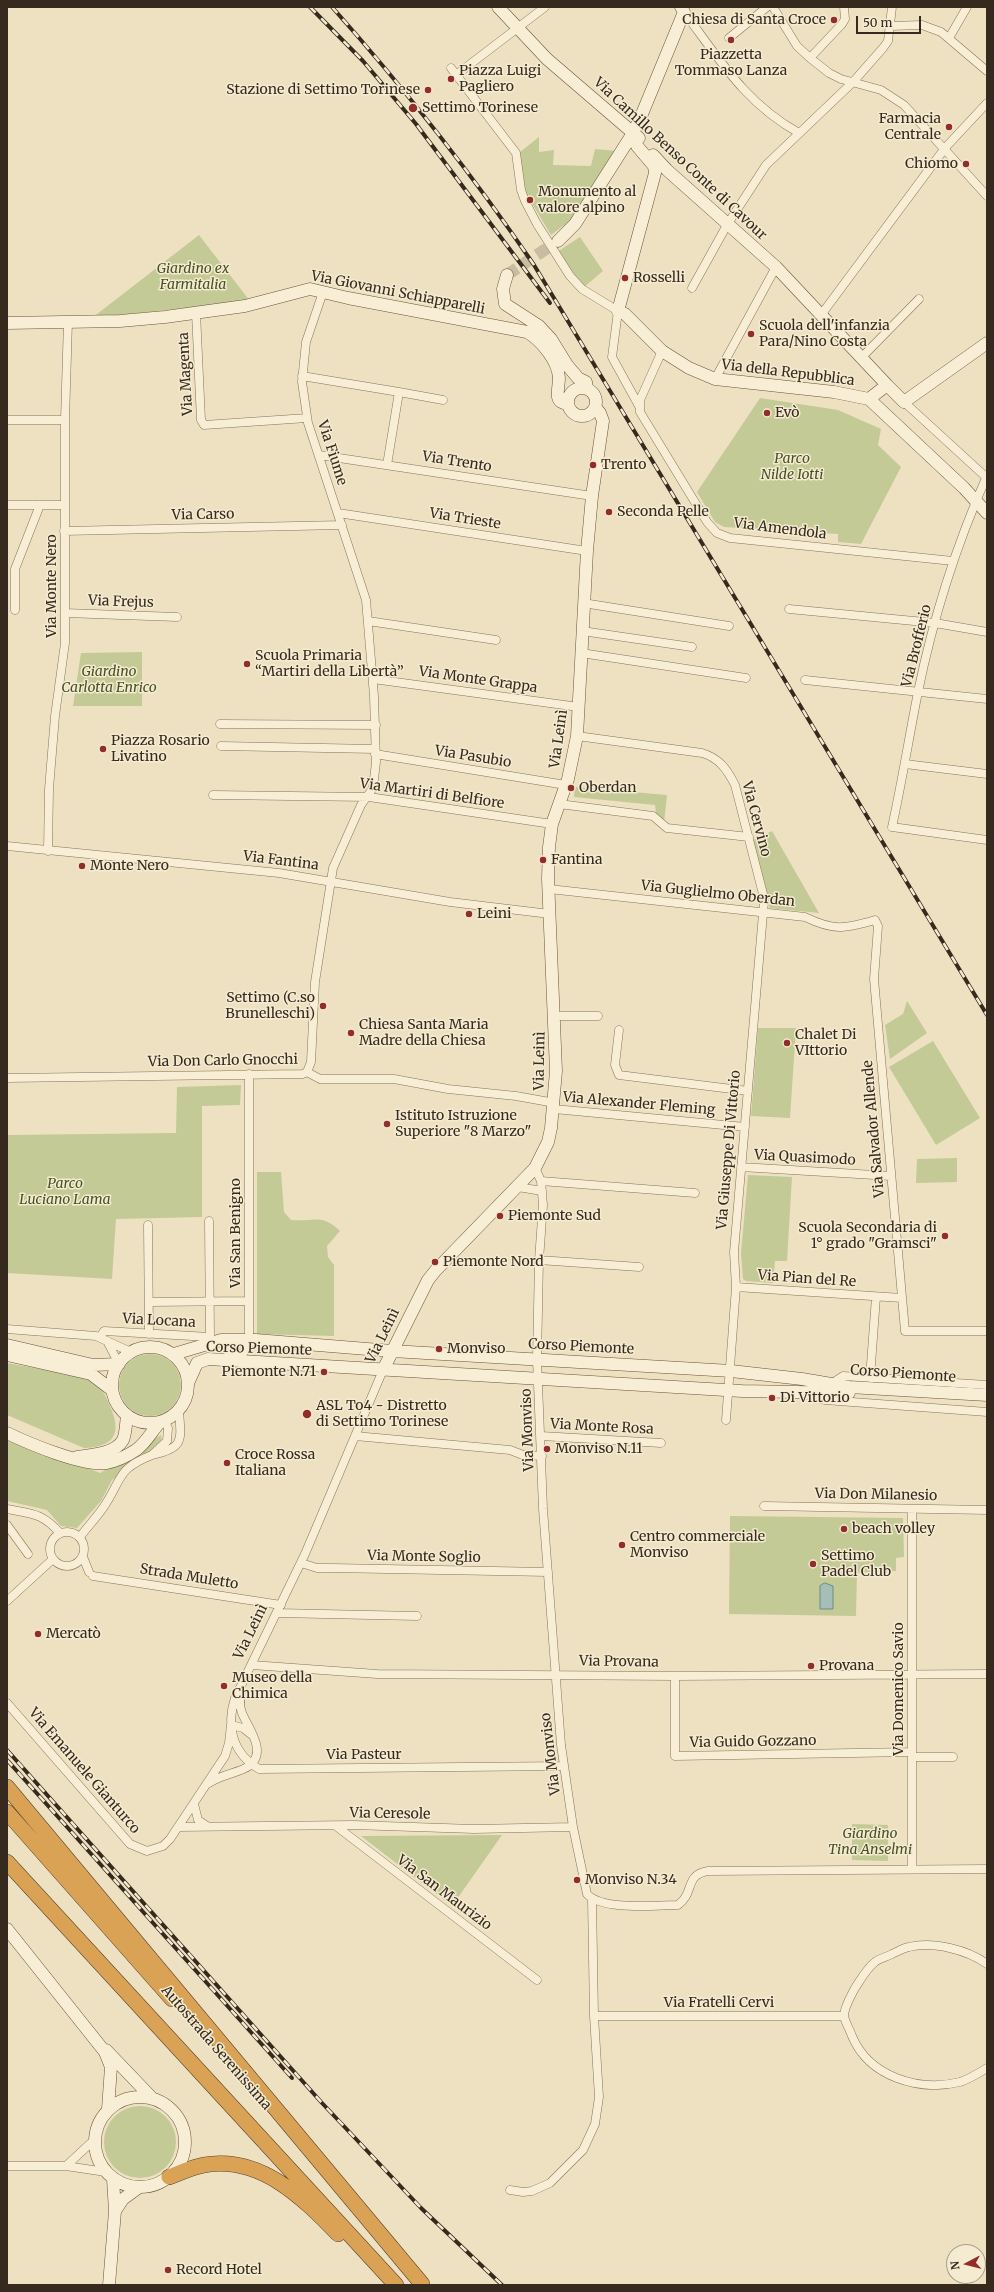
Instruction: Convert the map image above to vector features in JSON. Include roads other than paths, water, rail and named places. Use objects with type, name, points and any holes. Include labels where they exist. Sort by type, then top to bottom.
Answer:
[{"type":"highway","points":[[7,1787],[423,2284]]},
{"type":"highway","name":"Autostrada Serenissima","points":[[7,1812],[423,2284]]},
{"type":"highway","name":"Autostrada Serenissima","points":[[7,1862],[396,2285]]},
{"type":"highway","points":[[169,2177],[203,2165],[234,2164],[254,2169],[272,2178],[311,2206],[388,2285]]},
{"type":"street","name":"Via Camillo Benso Conte di Cavour","points":[[498,7],[547,60],[625,124],[660,171],[776,267],[887,385],[987,478]]},
{"type":"street","points":[[516,28],[545,7]]},
{"type":"street","points":[[729,38],[767,7]]},
{"type":"street","points":[[773,7],[797,46],[810,58],[829,73],[881,90],[904,105],[945,148],[987,196]]},
{"type":"street","points":[[810,58],[842,24],[845,18],[844,7]]},
{"type":"street","points":[[692,288],[727,225],[766,165],[853,82],[888,41],[892,7]]},
{"type":"street","points":[[949,38],[967,7]]},
{"type":"street","points":[[558,241],[575,224],[632,133],[642,114],[683,9]]},
{"type":"street","points":[[683,9],[733,78],[761,108],[799,133]]},
{"type":"street","points":[[890,26],[922,25],[941,32],[987,71]]},
{"type":"street","name":"Via della Repubblica","points":[[516,28],[453,71],[516,153],[521,190],[525,201],[537,224],[570,276],[582,288],[625,314],[662,351],[689,368],[715,380],[834,392],[869,399],[987,513]]},
{"type":"street","points":[[821,315],[945,148],[987,103]]},
{"type":"street","points":[[618,311],[660,171]]},
{"type":"street","points":[[715,380],[776,267]]},
{"type":"street","points":[[507,275],[503,289],[505,304],[540,326],[576,391],[574,414],[583,416],[592,411],[595,398],[576,391]]},
{"type":"street","name":"Via Giovanni Schiapparelli","points":[[7,323],[120,321],[196,313],[260,303],[305,289],[527,332],[535,337],[550,356],[558,372],[558,398],[561,402],[576,391]]},
{"type":"street","name":"Via Fiume","points":[[307,1072],[311,1062],[315,982],[330,881],[333,868],[361,805],[373,788],[376,725],[366,600],[307,418],[302,376],[306,342],[323,292]]},
{"type":"street","points":[[861,358],[918,299]]},
{"type":"street","name":"Via Amendola","points":[[618,311],[612,357],[639,406],[640,412],[707,522],[717,533],[730,538],[953,561]]},
{"type":"street","name":"Via Magenta","points":[[196,313],[201,420],[204,425],[307,418]]},
{"type":"street","name":"Via Monte Nero","points":[[48,851],[49,789],[55,716],[65,649],[64,420],[68,321]]},
{"type":"street","points":[[904,402],[987,343]]},
{"type":"street","points":[[639,406],[662,351]]},
{"type":"street","points":[[302,376],[443,400]]},
{"type":"street","points":[[869,399],[887,385]]},
{"type":"street","points":[[386,465],[399,392]]},
{"type":"street","name":"Via Leinì","points":[[242,1687],[301,1563],[383,1370],[421,1293],[436,1270],[518,1188],[535,1168],[548,1142],[554,1106],[555,1016],[549,889],[552,824],[566,785],[578,736],[583,603],[592,496],[601,425],[592,411]]},
{"type":"street","points":[[7,420],[64,420]]},
{"type":"street","name":"Via Trento","points":[[319,454],[592,496]]},
{"type":"street","name":"Via Brofferio","points":[[987,478],[953,561],[935,623],[918,691],[892,827],[987,840]]},
{"type":"street","points":[[15,610],[15,569],[40,505]]},
{"type":"street","points":[[7,506],[64,505]]},
{"type":"street","name":"Via Trieste","points":[[338,514],[587,551]]},
{"type":"street","name":"Via Carso","points":[[64,531],[342,525]]},
{"type":"street","points":[[583,603],[729,626]]},
{"type":"street","points":[[789,609],[935,623],[987,632]]},
{"type":"street","name":"Via Frejus","points":[[65,613],[177,617]]},
{"type":"street","points":[[368,621],[496,640]]},
{"type":"street","points":[[582,631],[692,648]]},
{"type":"street","points":[[581,653],[746,678]]},
{"type":"street","name":"Via Monte Grappa","points":[[373,679],[579,707]]},
{"type":"street","points":[[805,680],[987,699]]},
{"type":"street","points":[[220,724],[376,725]]},
{"type":"street","name":"Via Cervino","points":[[578,736],[702,753],[717,759],[730,774],[735,785],[763,894],[762,912]]},
{"type":"street","name":"Via Pasubio","points":[[221,746],[375,751],[566,785]]},
{"type":"street","points":[[905,764],[987,774]]},
{"type":"street","name":"Via Martiri di Belfiore","points":[[213,795],[368,797],[552,824]]},
{"type":"street","points":[[558,804],[653,816],[667,828],[749,837]]},
{"type":"street","name":"Via Fantina","points":[[7,846],[279,873],[450,902],[550,914]]},
{"type":"street","name":"Via Guglielmo Oberdan","points":[[549,889],[805,917],[820,924],[837,929],[874,920],[878,926]]},
{"type":"street","name":"Via Giuseppe Di Vittorio","points":[[726,1420],[726,1401],[731,1371],[736,1286],[734,1252],[740,1167],[745,1127],[762,912]]},
{"type":"street","name":"Via Salvador Allende","points":[[878,926],[874,979],[905,1331],[987,1332]]},
{"type":"street","points":[[555,1016],[598,1016]]},
{"type":"street","points":[[619,1030],[615,1065],[619,1076],[748,1091]]},
{"type":"street","name":"Via Don Carlo Gnocchi","points":[[7,1078],[303,1074],[307,1072],[320,1079],[394,1079],[448,1088],[516,1096],[554,1106]]},
{"type":"street","name":"Via San Benigno","points":[[249,1074],[249,1340]]},
{"type":"street","name":"Via Alexander Fleming","points":[[554,1106],[745,1127]]},
{"type":"street","name":"Via Quasimodo","points":[[740,1167],[891,1176]]},
{"type":"street","name":"Via Monviso","points":[[510,2190],[524,2192],[532,2191],[550,2183],[583,2150],[595,2124],[599,2097],[594,2016],[592,1899],[586,1891],[573,1827],[564,1766],[548,1572],[537,1359],[539,1260],[543,1205],[541,1180],[535,1168]]},
{"type":"street","points":[[541,1180],[695,1193]]},
{"type":"street","points":[[518,1188],[542,1191]]},
{"type":"street","name":"Via Locana","points":[[104,1339],[104,1331],[210,1336],[209,1221]]},
{"type":"street","points":[[148,1225],[149,1334]]},
{"type":"street","points":[[539,1260],[640,1268]]},
{"type":"street","name":"Via Pian del Re","points":[[736,1286],[902,1298]]},
{"type":"street","points":[[870,1378],[876,1297]]},
{"type":"street","name":"Via Locana","points":[[149,1302],[249,1301]]},
{"type":"street","points":[[7,1329],[104,1339],[131,1352]]},
{"type":"street","points":[[104,1339],[119,1364]]},
{"type":"street","name":"Corso Piemonte","points":[[174,1354],[221,1340],[249,1340],[392,1351],[731,1371],[849,1387],[987,1395]]},
{"type":"street","points":[[208,1359],[216,1354],[243,1354],[246,1351],[249,1340]]},
{"type":"street","points":[[7,1345],[93,1365],[119,1364]]},
{"type":"street","points":[[7,1433],[74,1458],[96,1463],[117,1461],[138,1448],[162,1421],[178,1411],[185,1402],[189,1381],[186,1371],[174,1354],[164,1349],[153,1347],[131,1352],[119,1364],[112,1381],[112,1390],[115,1399],[127,1415],[137,1421],[149,1423],[162,1421]]},
{"type":"street","points":[[7,1355],[91,1374],[112,1390]]},
{"type":"street","name":"Corso Piemonte","points":[[189,1381],[197,1363],[208,1359],[539,1380],[729,1390],[850,1393],[987,1402]]},
{"type":"street","points":[[831,1384],[844,1376],[987,1385]]},
{"type":"street","name":"Corso Piemonte","points":[[795,1392],[825,1400],[987,1412]]},
{"type":"street","points":[[80,1537],[104,1506],[123,1472],[130,1465],[152,1455],[173,1449],[178,1444],[181,1436],[178,1411]]},
{"type":"street","points":[[74,1458],[101,1453],[116,1447],[122,1441],[127,1415]]},
{"type":"street","points":[[152,1455],[167,1442],[168,1428],[162,1421]]},
{"type":"street","points":[[355,1436],[510,1450],[523,1455],[542,1456]]},
{"type":"street","name":"Via Monte Rosa","points":[[541,1436],[662,1443]]},
{"type":"street","name":"Via Don Milanesio","points":[[764,1506],[987,1510]]},
{"type":"street","points":[[7,1509],[40,1516],[48,1520],[60,1533]]},
{"type":"street","name":"Via Domenico Savio","points":[[912,1509],[912,1869]]},
{"type":"street","points":[[7,1525],[28,1554]]},
{"type":"street","points":[[70,1532],[80,1537],[84,1546],[83,1557],[89,1572],[77,1564],[62,1566],[53,1559],[50,1545],[60,1533],[70,1532]]},
{"type":"street","points":[[77,1564],[83,1557]]},
{"type":"street","points":[[7,1601],[53,1559]]},
{"type":"street","name":"Via Monte Soglio","points":[[301,1563],[317,1568],[548,1572]]},
{"type":"street","name":"Strada Muletto","points":[[93,1576],[281,1605]]},
{"type":"street","points":[[277,1613],[417,1616]]},
{"type":"street","name":"Via Provana","points":[[252,1665],[377,1674],[556,1674],[675,1676],[987,1674]]},
{"type":"street","name":"Via Guido Gozzano","points":[[675,1676],[675,1756],[912,1755]]},
{"type":"street","points":[[207,1826],[198,1820],[194,1804],[227,1751],[233,1704],[242,1687]]},
{"type":"street","points":[[207,1785],[216,1778],[247,1767],[251,1764],[256,1751],[253,1736],[240,1705],[242,1687]]},
{"type":"street","name":"Via Emanuele Gianturco","points":[[7,1703],[130,1844],[147,1851],[156,1849],[170,1839],[194,1804]]},
{"type":"street","points":[[231,1725],[243,1728],[253,1736]]},
{"type":"street","points":[[231,1725],[235,1744],[251,1764]]},
{"type":"street","points":[[912,1755],[953,1757]]},
{"type":"street","name":"Via Pasteur","points":[[251,1764],[259,1769],[564,1766]]},
{"type":"street","name":"Via Ceresole","points":[[178,1827],[336,1826],[474,1829],[573,1827]]},
{"type":"street","name":"Via San Maurizio","points":[[336,1826],[537,1980]]},
{"type":"street","points":[[592,1899],[623,1905],[678,1905],[685,1900],[689,1894],[693,1878],[699,1872],[708,1870],[987,1868]]},
{"type":"street","points":[[7,1929],[95,2038],[151,2097]]},
{"type":"street","points":[[987,1964],[962,1952],[947,1948],[927,1946],[908,1947],[876,1961],[862,1977],[849,1999],[844,2016],[855,2043],[869,2062],[882,2071],[899,2079],[922,2085],[961,2082],[987,2068]]},
{"type":"street","name":"Via Fratelli Cervi","points":[[594,2016],[844,2016]]},
{"type":"street","points":[[95,2038],[111,2067],[108,2109]]},
{"type":"street","points":[[7,2166],[66,2166],[109,2176],[125,2185],[138,2188],[149,2187],[169,2177],[178,2166],[184,2153],[185,2139],[182,2125],[175,2112],[164,2103],[151,2097],[136,2096],[120,2100],[108,2109],[100,2118],[94,2140],[99,2163],[109,2176],[115,2211],[110,2285]]},
{"type":"street","points":[[66,2166],[94,2140]]},
{"type":"street","points":[[115,2211],[123,2199],[138,2188]]},
{"type":"water","points":[[825,1583],[833,1586],[833,1609],[820,1609],[820,1586]]},
{"type":"tunnel","points":[[507,275],[558,241]]},
{"type":"railway","points":[[310,7],[363,61],[416,124],[550,303]]},
{"type":"railway","points":[[332,7],[412,101],[487,198],[534,265],[987,1015]]},
{"type":"railway","points":[[7,1750],[322,2103],[421,2208],[502,2285]]},
{"type":"railway","points":[[7,1760],[292,2078]]},
{"type":"place","name":"Chiesa di Santa Croce","points":[[834,20]]},
{"type":"place","name":"Piazzetta Tommaso Lanza","points":[[731,40]]},
{"type":"place","name":"Piazza Luigi Pagliero","points":[[451,79]]},
{"type":"place","name":"Stazione di Settimo Torinese","points":[[428,90]]},
{"type":"place","name":"Settimo Torinese","points":[[413,108]]},
{"type":"place","name":"Farmacia Centrale","points":[[949,127]]},
{"type":"place","name":"Chiomo","points":[[966,164]]},
{"type":"place","name":"Monumento al valore alpino","points":[[530,200]]},
{"type":"place","name":"Rosselli","points":[[625,278]]},
{"type":"place","name":"Scuola dell'infanzia Para/Nino Costa","points":[[751,334]]},
{"type":"place","name":"Evò","points":[[767,413]]},
{"type":"place","name":"Trento","points":[[593,465]]},
{"type":"place","name":"Seconda Pelle","points":[[609,512]]},
{"type":"place","name":"Scuola Primaria “Martiri della Libertà”","points":[[247,664]]},
{"type":"place","name":"Piazza Rosario Livatino","points":[[103,749]]},
{"type":"place","name":"Oberdan","points":[[571,788]]},
{"type":"place","name":"Fantina","points":[[543,860]]},
{"type":"place","name":"Monte Nero","points":[[82,866]]},
{"type":"place","name":"Leini","points":[[469,914]]},
{"type":"place","name":"Settimo (C.so Brunelleschi)","points":[[323,1006]]},
{"type":"place","name":"Chiesa Santa Maria Madre della Chiesa","points":[[351,1033]]},
{"type":"place","name":"Chalet Di VIttorio","points":[[787,1043]]},
{"type":"place","name":"Istituto Istruzione Superiore \"8 Marzo\"","points":[[387,1124]]},
{"type":"place","name":"Piemonte Sud","points":[[500,1216]]},
{"type":"place","name":"Scuola Secondaria di 1° grado \"Gramsci\"","points":[[945,1236]]},
{"type":"place","name":"Piemonte Nord","points":[[435,1262]]},
{"type":"place","name":"Monviso","points":[[439,1349]]},
{"type":"place","name":"Piemonte N.71","points":[[324,1372]]},
{"type":"place","name":"Di Vittorio","points":[[772,1398]]},
{"type":"place","name":"ASL To4 - Distretto di Settimo Torinese","points":[[307,1414]]},
{"type":"place","name":"Monviso N.11","points":[[547,1449]]},
{"type":"place","name":"Croce Rossa Italiana","points":[[227,1463]]},
{"type":"place","name":"beach volley","points":[[844,1529]]},
{"type":"place","name":"Centro commerciale Monviso","points":[[622,1545]]},
{"type":"place","name":"Settimo Padel Club","points":[[813,1564]]},
{"type":"place","name":"Mercatò","points":[[38,1634]]},
{"type":"place","name":"Provana","points":[[811,1666]]},
{"type":"place","name":"Museo della Chimica","points":[[224,1686]]},
{"type":"place","name":"Monviso N.34","points":[[577,1880]]},
{"type":"place","name":"Record Hotel","points":[[168,2270]]},
{"type":"park label","name":"Giardino ex Farmitalia","points":[[193,278]]},
{"type":"park label","name":"Parco Nilde Iotti","points":[[792,468]]},
{"type":"park label","name":"Giardino Carlotta Enrico","points":[[109,680]]},
{"type":"park label","name":"Parco Luciano Lama","points":[[65,1192]]},
{"type":"park label","name":"Giardino Tina Anselmi","points":[[870,1842]]}]
